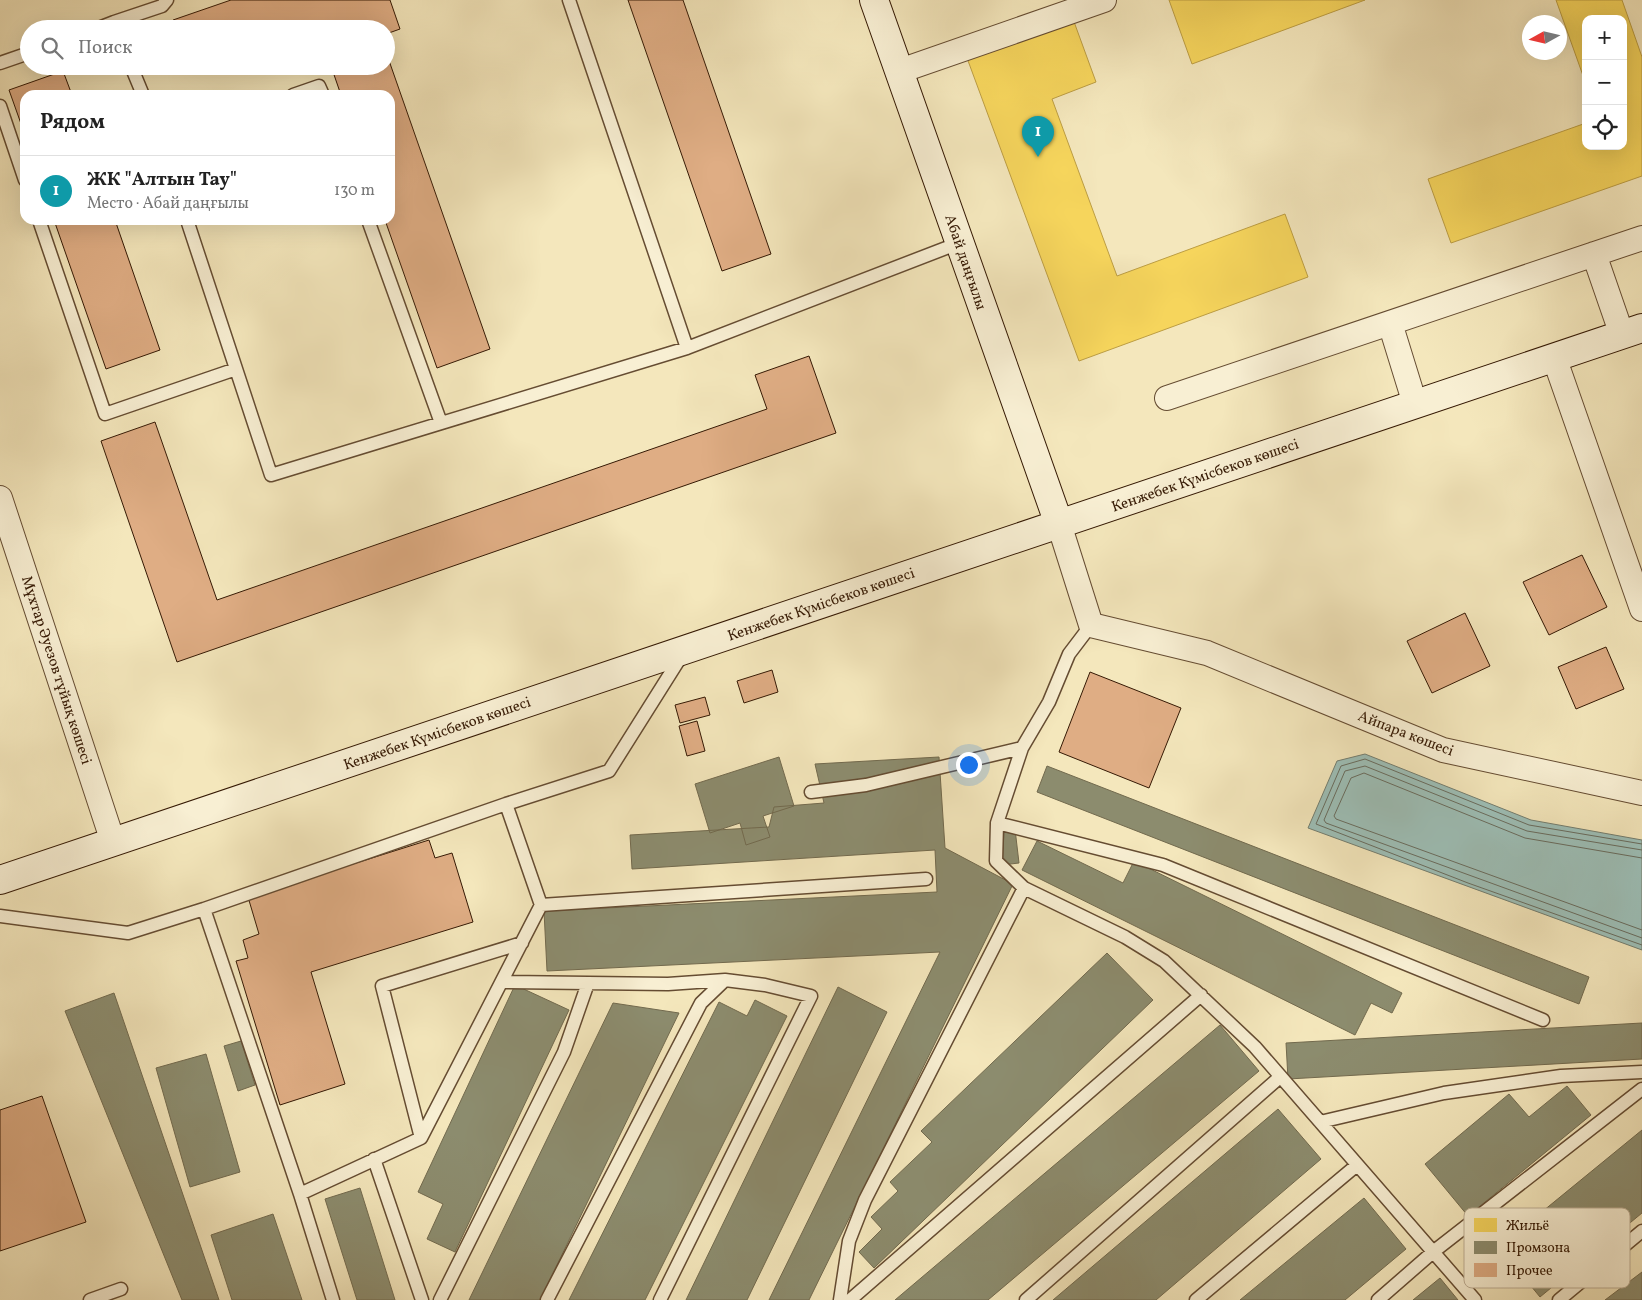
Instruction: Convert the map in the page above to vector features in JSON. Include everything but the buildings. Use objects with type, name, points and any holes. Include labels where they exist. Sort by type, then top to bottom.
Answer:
[{"type":"street","name":"Абай даңғылы","points":[[874,0],[1059,524]]},
{"type":"street","points":[[900,71],[1104,0]]},
{"type":"street","points":[[1166,398],[1642,238]]},
{"type":"street","points":[[1594,254],[1632,331]]},
{"type":"street","points":[[1390,323],[1415,404]]},
{"type":"street","name":"Кенжебек Күмісбеков көшесі","points":[[0,880],[1632,331]]},
{"type":"street","points":[[1554,358],[1642,609]]},
{"type":"street","name":"Мұхтар Әуезов тұйық көшесі","points":[[0,498],[113,842]]},
{"type":"street","points":[[1059,524],[1091,625]]},
{"type":"street","name":"Айпара көшесі","points":[[1091,625],[1206,653],[1443,750],[1642,794]]},
{"type":"lane","points":[[130,20],[162,6],[167,0]]},
{"type":"lane","points":[[569,0],[687,348]]},
{"type":"lane","points":[[0,63],[20,56]]},
{"type":"lane","points":[[135,75],[141,90]]},
{"type":"lane","points":[[307,90],[319,86],[321,90]]},
{"type":"lane","points":[[0,106],[20,165]]},
{"type":"lane","points":[[41,225],[105,414],[236,369]]},
{"type":"lane","points":[[189,225],[272,475],[687,348],[959,243]]},
{"type":"lane","points":[[370,225],[441,423]]},
{"type":"lane","points":[[1091,625],[1069,654],[1049,702],[1022,748],[997,823],[996,861],[1024,888],[1125,937],[1164,961],[1202,995],[1255,1047],[1464,1287]]},
{"type":"lane","points":[[0,916],[128,933],[506,804],[609,771],[685,650]]},
{"type":"lane","points":[[811,792],[866,785],[1022,748]]},
{"type":"lane","points":[[300,1194],[421,1138],[541,905],[506,804]]},
{"type":"lane","points":[[997,823],[1163,864],[1543,1020]]},
{"type":"lane","points":[[541,905],[926,879]]},
{"type":"lane","points":[[840,1300],[849,1241],[865,1200],[1024,888]]},
{"type":"lane","points":[[204,908],[300,1194],[333,1300]]},
{"type":"lane","points":[[421,1138],[382,986],[522,942]]},
{"type":"lane","points":[[502,982],[668,984],[725,980],[765,985],[811,996],[660,1300]]},
{"type":"lane","points":[[546,1300],[701,1003],[725,980]]},
{"type":"lane","points":[[440,1300],[564,1052],[588,983]]},
{"type":"lane","points":[[850,1300],[1202,995]]},
{"type":"lane","points":[[1320,1122],[1444,1093],[1561,1076],[1642,1072]]},
{"type":"lane","points":[[1026,1300],[1280,1077]]},
{"type":"lane","points":[[1489,1208],[1642,1089]]},
{"type":"lane","points":[[374,1159],[422,1300]]},
{"type":"lane","points":[[1196,1300],[1356,1165]]},
{"type":"lane","points":[[1378,1300],[1464,1228]]},
{"type":"lane","points":[[1630,1241],[1642,1231]]},
{"type":"lane","points":[[1464,1288],[1475,1300]]},
{"type":"lane","points":[[1559,1300],[1573,1288]]},
{"type":"lane","points":[[90,1300],[122,1289]]},
{"type":"water","points":[[1365,754],[1531,820],[1642,840],[1642,950],[1308,828],[1337,761]]},
{"type":"place","name":"ЖК \"Алтын Тау\"","points":[[1038,157]]}]
